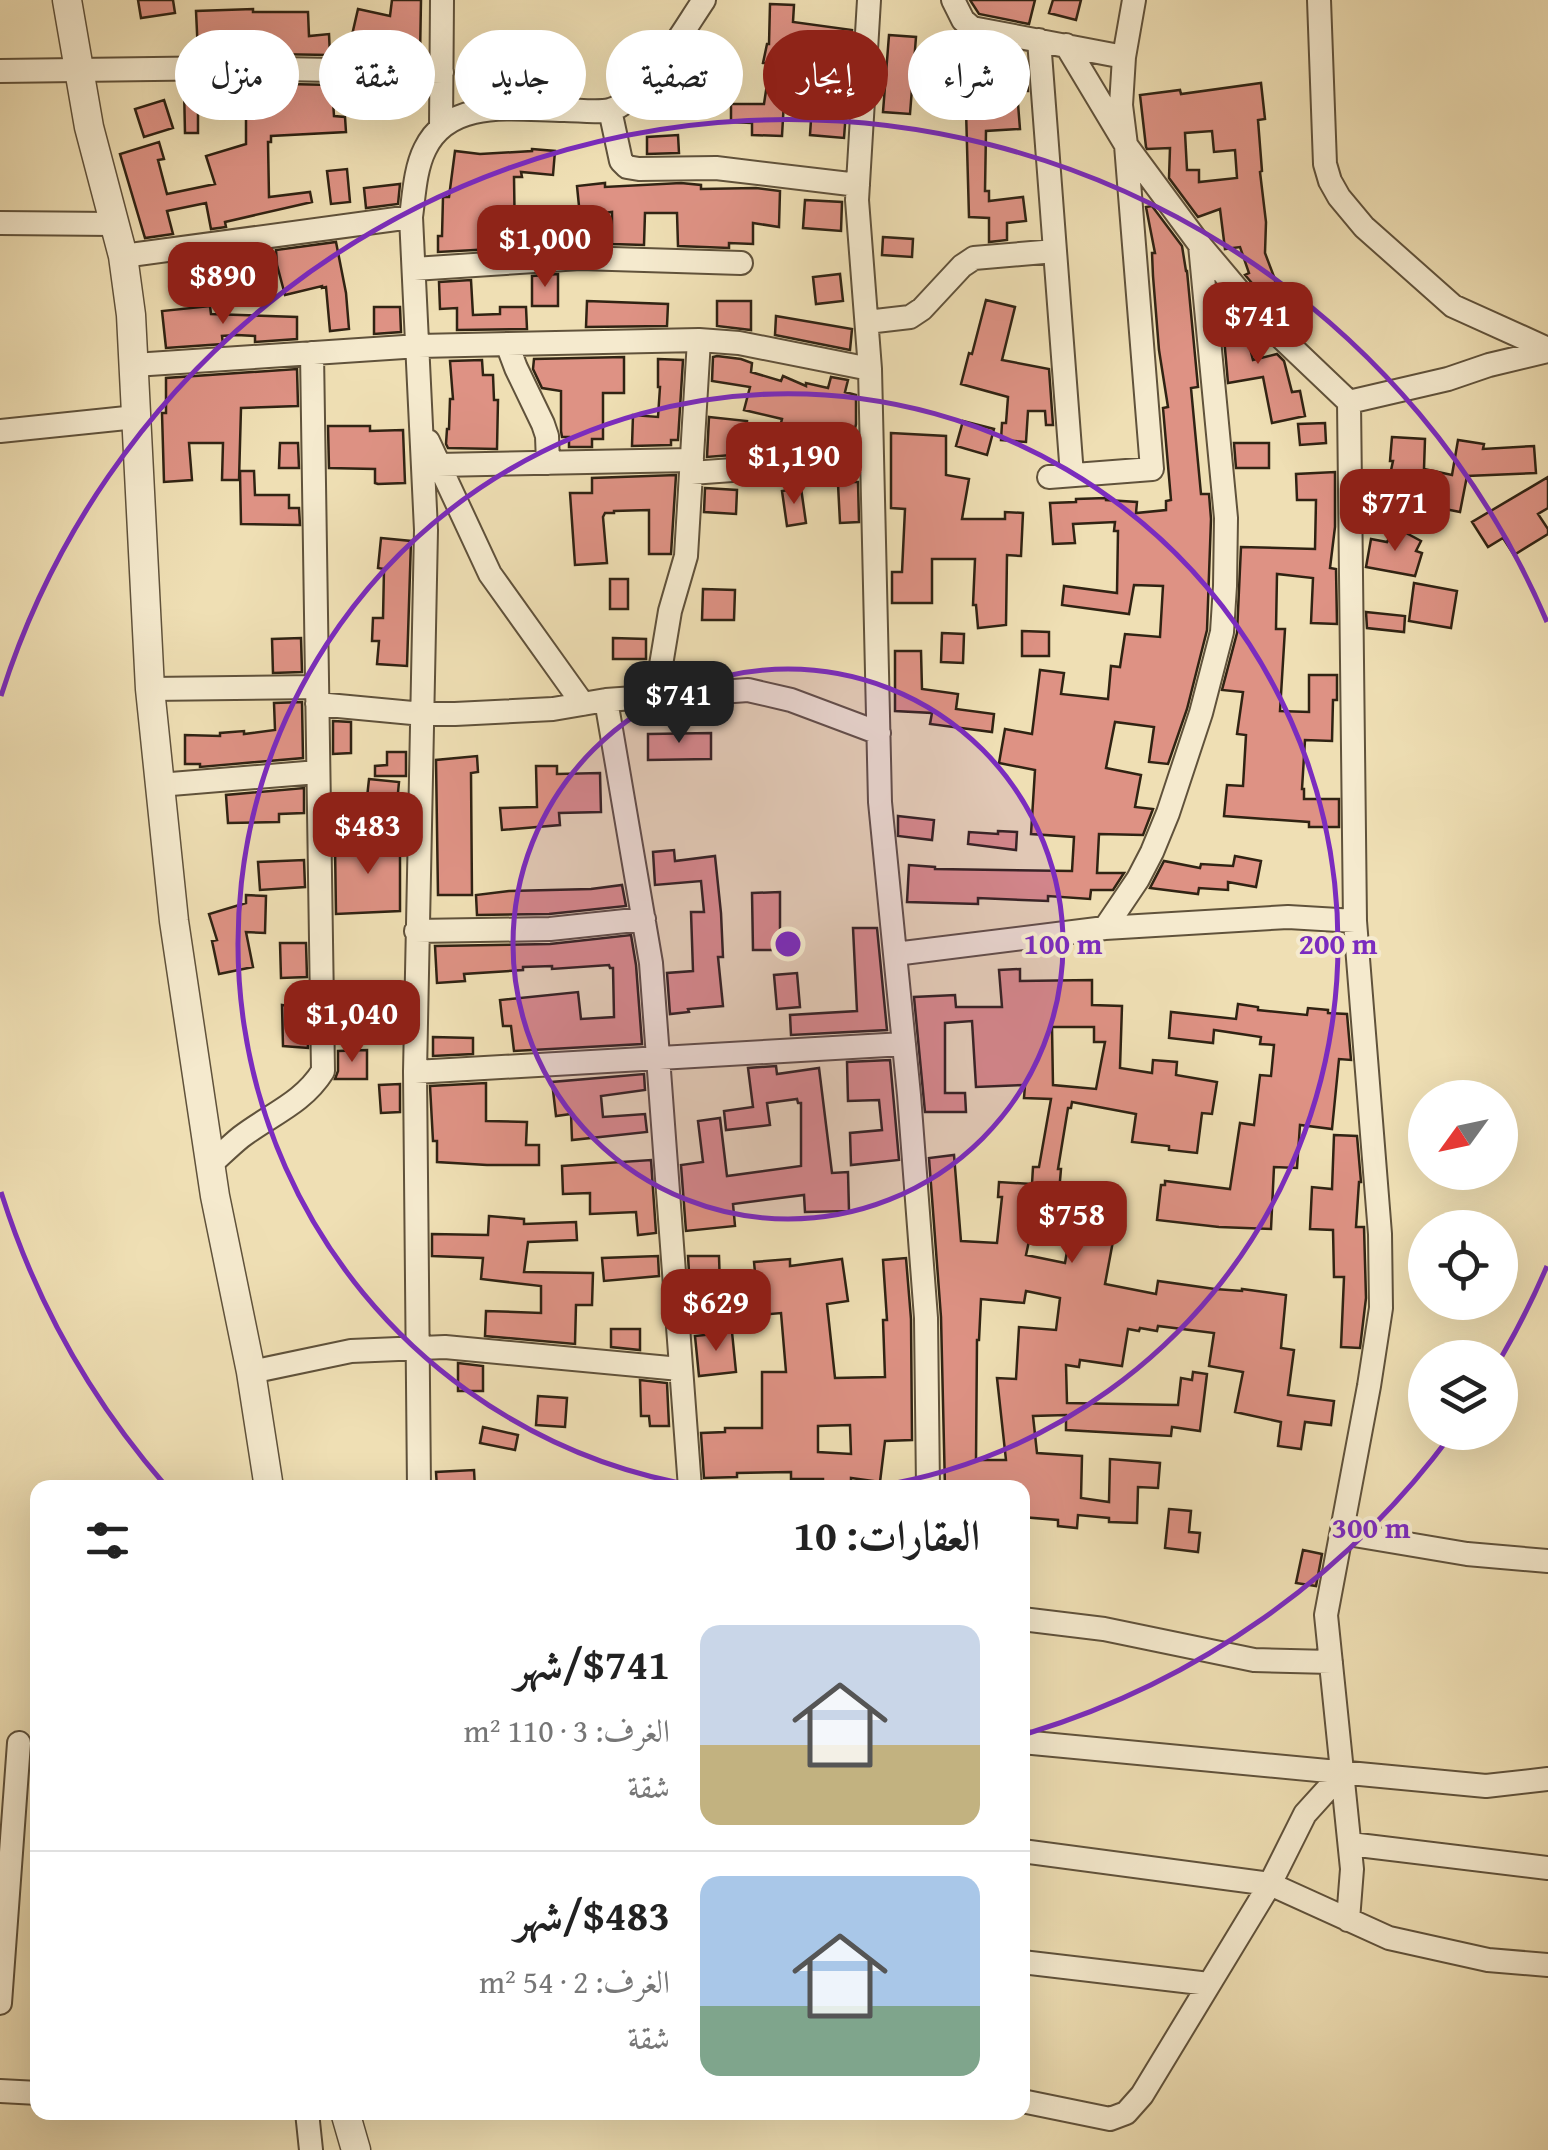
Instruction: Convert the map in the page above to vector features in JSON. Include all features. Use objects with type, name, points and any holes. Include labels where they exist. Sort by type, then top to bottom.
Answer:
[{"type":"street","points":[[67,0],[89,126],[124,256],[134,364],[150,689],[174,921],[210,1164],[251,1372],[267,1480]]},
{"type":"street","points":[[442,0],[442,128]]},
{"type":"street","points":[[683,30],[704,0]]},
{"type":"street","points":[[869,0],[857,200],[870,369],[880,802],[926,1318],[928,1480]]},
{"type":"street","points":[[953,0],[972,28],[1124,57]]},
{"type":"street","points":[[1039,40],[1055,251],[1061,476],[1152,470],[1120,106],[1134,0]]},
{"type":"street","points":[[1319,0],[1325,164],[1339,197],[1364,226],[1453,306],[1548,350]]},
{"type":"street","points":[[1066,46],[1126,146],[1200,245],[1264,321],[1349,402],[1355,921],[1380,1234],[1381,1308],[1326,1615],[1352,1869],[1348,1920]]},
{"type":"street","points":[[0,71],[230,68],[442,72]]},
{"type":"street","points":[[419,1480],[416,932],[426,530],[411,217],[425,147],[461,114],[485,110],[606,110]]},
{"type":"street","points":[[612,120],[621,162],[627,167],[716,168],[858,185]]},
{"type":"street","points":[[124,256],[411,217]]},
{"type":"street","points":[[0,223],[114,224]]},
{"type":"street","points":[[1105,928],[1152,852],[1168,813],[1202,714],[1222,632],[1226,518],[1200,245]]},
{"type":"street","points":[[867,322],[910,317],[922,310],[974,258],[1055,251]]},
{"type":"street","points":[[414,269],[580,258],[740,263]]},
{"type":"street","points":[[134,364],[418,346],[698,340],[740,343],[870,369]]},
{"type":"street","points":[[656,696],[670,611],[686,556],[698,340]]},
{"type":"street","points":[[506,344],[544,424],[548,462]]},
{"type":"street","points":[[1349,402],[1548,350]]},
{"type":"street","points":[[210,1164],[297,1101],[311,1089],[322,1071],[312,353]]},
{"type":"street","points":[[0,432],[136,417]]},
{"type":"street","points":[[422,426],[490,574],[594,702],[651,963],[689,1480]]},
{"type":"street","points":[[438,464],[691,466],[872,460]]},
{"type":"street","points":[[150,689],[317,695],[423,714],[534,710],[748,690],[792,700],[879,733]]},
{"type":"street","points":[[159,785],[318,772]]},
{"type":"street","points":[[895,954],[1105,928],[1288,917],[1355,921]]},
{"type":"street","points":[[416,932],[550,929],[644,918]]},
{"type":"street","points":[[415,1072],[904,1044]]},
{"type":"street","points":[[251,1372],[350,1352],[445,1347],[680,1369]]},
{"type":"street","points":[[1342,1534],[1466,1554],[1548,1561]]},
{"type":"street","points":[[1030,1620],[1104,1629],[1254,1660],[1332,1662]]},
{"type":"street","points":[[1030,1743],[1486,1786],[1548,1779]]},
{"type":"street","points":[[0,2003],[12,1750]]},
{"type":"street","points":[[1030,2104],[1110,2119],[1126,2113],[1142,2095],[1270,1884],[1305,1814],[1342,1772]]},
{"type":"street","points":[[1350,1844],[1548,1868]]},
{"type":"street","points":[[1030,1852],[1270,1884],[1388,1938],[1488,1960],[1548,1965]]},
{"type":"street","points":[[1030,1963],[1210,1984]]},
{"type":"street","points":[[0,2091],[30,2093]]},
{"type":"street","points":[[309,2120],[311,2150]]},
{"type":"street","points":[[347,2120],[356,2150]]},
{"type":"building","points":[[138,0],[173,0],[175,13],[141,18]]},
{"type":"building","points":[[392,0],[421,0],[420,30],[353,30],[358,9],[390,16]]},
{"type":"building","points":[[970,0],[1035,0],[1029,24],[979,14]]},
{"type":"building","points":[[1053,0],[1081,0],[1076,20],[1049,13]]},
{"type":"building","points":[[770,4],[794,5],[793,22],[852,30],[769,30]]},
{"type":"building","points":[[196,11],[308,12],[309,36],[319,35],[319,55],[299,55],[299,30],[197,30]]},
{"type":"building","points":[[889,35],[908,36],[908,114],[888,112]]},
{"type":"building","points":[[1261,83],[1265,119],[1258,120],[1265,253],[1285,317],[1245,275],[1249,273],[1240,247],[1225,249],[1220,209],[1198,217],[1169,178],[1170,148],[1146,147],[1140,95],[1180,90],[1181,94]],"holes":[[[1212,131],[1214,152],[1235,150],[1237,178],[1199,182],[1199,170],[1187,170],[1185,133]]]},
{"type":"building","points":[[299,84],[319,85],[319,120],[345,120],[346,132],[271,136],[268,142],[269,197],[310,192],[312,202],[225,222],[226,227],[211,229],[206,203],[167,211],[173,234],[145,238],[120,154],[159,142],[164,159],[158,160],[167,194],[215,184],[206,156],[246,144],[246,120],[299,120]]},
{"type":"building","points":[[164,100],[173,128],[144,137],[135,109]]},
{"type":"building","points":[[743,104],[763,104],[763,120],[783,120],[782,136],[752,135],[752,123],[731,122],[743,120]]},
{"type":"building","points":[[185,120],[198,120],[198,133],[185,133]]},
{"type":"building","points":[[811,120],[845,120],[844,138],[810,135]]},
{"type":"building","points":[[966,120],[1019,120],[1020,129],[986,131],[985,191],[989,191],[989,201],[1023,197],[1026,221],[1007,223],[1007,240],[989,242],[989,218],[969,217]]},
{"type":"building","points":[[678,135],[679,153],[647,154],[647,137]]},
{"type":"building","points":[[455,151],[480,154],[555,151],[553,175],[521,172],[522,177],[514,177],[515,243],[493,243],[493,249],[438,252],[443,197],[449,197]]},
{"type":"building","points":[[347,169],[350,202],[331,204],[327,171]]},
{"type":"building","points":[[605,183],[605,187],[681,183],[701,185],[701,189],[780,191],[779,227],[753,223],[753,244],[729,243],[729,248],[678,246],[677,213],[645,213],[644,245],[612,244],[612,212],[580,216],[577,186]]},
{"type":"building","points":[[400,184],[398,204],[366,208],[364,188]]},
{"type":"building","points":[[805,200],[842,202],[841,231],[803,228]]},
{"type":"building","points":[[1152,206],[1182,246],[1187,271],[1198,387],[1191,388],[1201,494],[1209,494],[1211,519],[1207,630],[1168,764],[1149,762],[1154,727],[1115,722],[1106,768],[1141,775],[1135,807],[1153,809],[1143,835],[1099,834],[1097,873],[1124,873],[1113,890],[1091,890],[1090,899],[1048,896],[1048,901],[978,898],[978,904],[907,902],[909,865],[935,869],[1072,871],[1074,837],[1031,834],[1035,770],[999,763],[1005,729],[1032,734],[1040,670],[1064,673],[1061,694],[1108,699],[1111,666],[1120,667],[1125,634],[1160,637],[1163,586],[1134,585],[1129,614],[1062,605],[1064,586],[1117,593],[1118,531],[1114,531],[1115,522],[1073,524],[1075,543],[1053,544],[1050,503],[1106,498],[1137,502],[1136,513],[1166,510],[1166,501],[1171,500],[1163,408],[1168,407],[1153,276],[1155,253],[1146,207]]},
{"type":"building","points":[[578,220],[580,243],[556,245],[554,222]]},
{"type":"building","points":[[883,237],[913,239],[912,257],[882,255]]},
{"type":"building","points":[[336,242],[349,329],[330,331],[326,287],[285,295],[276,250]]},
{"type":"building","points":[[558,274],[558,306],[532,306],[532,276]]},
{"type":"building","points":[[840,274],[843,301],[816,304],[813,277]]},
{"type":"building","points":[[471,280],[473,315],[500,314],[500,307],[526,307],[527,329],[457,330],[457,308],[440,309],[439,282]]},
{"type":"building","points":[[1220,291],[1252,330],[1246,332],[1253,360],[1277,354],[1284,361],[1292,392],[1300,391],[1305,416],[1272,423],[1263,377],[1228,383]]},
{"type":"building","points":[[986,300],[1015,307],[1002,360],[1049,369],[1053,425],[1046,425],[1045,411],[1028,411],[1026,442],[1001,440],[1008,397],[961,384]]},
{"type":"building","points":[[587,301],[668,304],[667,326],[586,327]]},
{"type":"building","points":[[717,301],[751,301],[751,330],[717,326]]},
{"type":"building","points":[[210,306],[211,314],[297,317],[297,339],[255,342],[255,336],[222,336],[223,344],[166,348],[162,311]]},
{"type":"building","points":[[374,307],[400,307],[401,332],[374,334]]},
{"type":"building","points":[[776,316],[852,329],[850,350],[775,335]]},
{"type":"building","points":[[624,357],[624,393],[603,393],[603,439],[592,439],[592,447],[569,447],[569,437],[562,437],[561,431],[561,391],[542,388],[533,369],[534,359]]},
{"type":"building","points":[[713,357],[741,359],[752,363],[751,372],[781,381],[783,376],[806,386],[828,388],[831,377],[848,380],[845,392],[856,395],[853,438],[810,429],[806,450],[782,451],[787,425],[781,423],[782,419],[744,410],[750,387],[712,381]]},
{"type":"building","points":[[658,359],[683,360],[678,440],[671,440],[671,445],[632,446],[633,415],[658,417]]},
{"type":"building","points":[[482,360],[483,375],[493,375],[494,400],[498,400],[497,449],[448,448],[453,399],[450,361]]},
{"type":"building","points":[[297,369],[298,406],[241,408],[239,480],[222,480],[223,443],[189,443],[192,480],[164,482],[162,413],[166,413],[166,378]]},
{"type":"building","points":[[709,417],[747,421],[744,454],[707,457]]},
{"type":"building","points":[[963,421],[994,429],[987,455],[956,446]]},
{"type":"building","points":[[1325,423],[1326,443],[1300,445],[1298,424]]},
{"type":"building","points":[[328,426],[403,430],[405,483],[375,483],[375,469],[329,468]]},
{"type":"building","points":[[891,433],[946,436],[946,475],[969,479],[962,519],[1005,519],[1005,512],[1023,513],[1021,556],[1007,555],[1006,625],[978,628],[973,605],[975,559],[932,559],[932,603],[892,603],[892,572],[902,572],[905,509],[891,508]]},
{"type":"building","points":[[1392,437],[1425,439],[1424,469],[1452,475],[1458,440],[1484,444],[1483,449],[1534,446],[1536,473],[1467,476],[1460,512],[1440,508],[1441,500],[1387,489],[1393,461]]},
{"type":"building","points":[[280,443],[298,443],[299,468],[279,468]]},
{"type":"building","points":[[1234,443],[1269,443],[1269,468],[1236,468]]},
{"type":"building","points":[[240,471],[254,471],[255,495],[289,495],[289,508],[299,508],[300,525],[241,524]]},
{"type":"building","points":[[1335,472],[1330,568],[1336,569],[1337,624],[1311,623],[1313,578],[1277,574],[1276,629],[1285,629],[1280,711],[1309,712],[1309,675],[1337,675],[1332,741],[1305,740],[1302,789],[1304,799],[1339,799],[1339,827],[1224,816],[1227,785],[1243,786],[1246,735],[1237,734],[1243,692],[1222,690],[1237,633],[1241,547],[1315,549],[1316,500],[1297,500],[1296,474]]},
{"type":"building","points":[[676,475],[671,554],[649,554],[649,510],[614,511],[603,517],[607,563],[575,565],[570,493],[592,493],[592,478]]},
{"type":"building","points":[[1548,477],[1548,508],[1538,514],[1548,534],[1514,555],[1503,538],[1488,547],[1472,522]]},
{"type":"building","points":[[858,482],[859,522],[840,523],[838,484]]},
{"type":"building","points":[[705,488],[737,490],[736,514],[704,512]]},
{"type":"building","points":[[801,488],[806,523],[787,526],[782,491]]},
{"type":"building","points":[[1395,527],[1421,541],[1416,551],[1422,553],[1415,576],[1366,567],[1371,539],[1387,542]]},
{"type":"building","points":[[381,538],[411,541],[407,666],[377,664],[379,641],[372,641],[373,618],[383,618],[384,569],[378,568]]},
{"type":"building","points":[[610,579],[628,579],[628,609],[610,609]]},
{"type":"building","points":[[1414,583],[1457,591],[1451,628],[1409,621]]},
{"type":"building","points":[[703,589],[735,590],[734,620],[702,620]]},
{"type":"building","points":[[1366,612],[1405,616],[1404,632],[1367,628]]},
{"type":"building","points":[[1022,631],[1049,632],[1049,656],[1022,656]]},
{"type":"building","points":[[942,633],[964,634],[963,663],[941,662]]},
{"type":"building","points":[[301,638],[302,672],[273,673],[272,639]]},
{"type":"building","points":[[613,638],[646,639],[646,659],[613,659]]},
{"type":"building","points":[[895,651],[921,651],[922,689],[958,694],[956,709],[994,714],[992,732],[930,724],[932,713],[895,711]]},
{"type":"building","points":[[302,702],[303,758],[200,767],[185,764],[185,735],[275,730],[274,703]]},
{"type":"building","points":[[333,721],[351,722],[351,753],[333,754]]},
{"type":"building","points":[[711,733],[711,759],[648,760],[648,734]]},
{"type":"building","points":[[387,752],[406,752],[406,776],[375,776],[375,766],[387,765]]},
{"type":"building","points":[[477,756],[478,772],[471,773],[472,895],[438,895],[436,760]]},
{"type":"building","points":[[536,766],[557,766],[557,774],[600,773],[601,812],[559,813],[560,825],[502,830],[500,808],[537,807]]},
{"type":"building","points":[[369,779],[399,782],[397,803],[390,803],[387,825],[364,825]]},
{"type":"building","points":[[304,788],[304,813],[279,814],[279,822],[228,823],[226,795]]},
{"type":"building","points":[[898,816],[934,820],[932,840],[898,836]]},
{"type":"building","points":[[969,832],[1017,832],[1016,850],[968,844]]},
{"type":"building","points":[[400,838],[400,911],[336,914],[335,846]]},
{"type":"building","points":[[674,850],[675,861],[715,856],[723,1006],[670,1014],[667,973],[693,971],[691,912],[704,912],[701,881],[655,885],[653,852]]},
{"type":"building","points":[[1235,856],[1261,861],[1256,887],[1228,882],[1228,890],[1199,888],[1198,894],[1150,888],[1164,861],[1200,868],[1201,864],[1233,866]]},
{"type":"building","points":[[304,860],[305,887],[260,890],[258,862]]},
{"type":"building","points":[[622,885],[626,906],[549,914],[477,915],[476,895]]},
{"type":"building","points":[[780,892],[780,950],[753,950],[752,893]]},
{"type":"building","points":[[246,895],[266,896],[265,933],[246,932],[253,967],[219,974],[212,941],[217,940],[209,914],[246,903]]},
{"type":"building","points":[[853,928],[877,928],[887,1030],[791,1035],[790,1015],[857,1011]]},
{"type":"building","points":[[631,935],[642,1044],[514,1051],[511,1026],[503,1026],[500,1000],[578,992],[581,1019],[614,1017],[613,968],[609,965],[523,967],[464,974],[465,981],[437,983],[435,946],[550,944]]},
{"type":"building","points":[[280,943],[306,943],[307,977],[281,978]]},
{"type":"building","points":[[1020,969],[1020,981],[1092,980],[1092,1005],[1122,1006],[1120,1068],[1152,1073],[1153,1060],[1177,1062],[1176,1075],[1217,1082],[1212,1114],[1202,1113],[1197,1153],[1132,1142],[1136,1114],[1072,1102],[1058,1169],[1057,1215],[1116,1225],[1105,1284],[1156,1294],[1158,1281],[1286,1295],[1281,1348],[1294,1350],[1288,1395],[1334,1401],[1331,1425],[1305,1422],[1301,1449],[1278,1446],[1281,1422],[1235,1412],[1243,1372],[1209,1366],[1214,1333],[1158,1326],[1157,1331],[1128,1329],[1122,1366],[1080,1360],[1079,1367],[1066,1365],[1067,1403],[1178,1405],[1181,1378],[1192,1380],[1193,1372],[1207,1374],[1200,1431],[1172,1427],[1171,1436],[1066,1430],[1066,1415],[1033,1416],[1037,1453],[1082,1456],[1081,1498],[1109,1502],[1110,1459],[1160,1463],[1158,1488],[1138,1487],[1137,1523],[1078,1515],[1077,1528],[1058,1526],[1058,1520],[1030,1518],[1030,1480],[945,1480],[941,1317],[929,1158],[954,1155],[961,1241],[997,1243],[1002,1197],[998,1197],[999,1182],[1032,1184],[1033,1167],[1039,1167],[1051,1099],[1024,1098],[1025,1085],[976,1087],[972,1021],[945,1023],[945,1093],[965,1093],[966,1112],[925,1112],[914,997],[955,995],[956,1007],[1002,1007],[999,970]],"holes":[[[1052,1027],[1094,1027],[1094,1042],[1105,1042],[1096,1089],[1053,1085]],[[1032,1227],[1070,1234],[1065,1263],[1026,1255]],[[1026,1291],[1060,1298],[1056,1330],[1019,1327],[1016,1379],[997,1378],[1006,1460],[976,1460],[981,1299],[1024,1303]]]},
{"type":"building","points":[[797,973],[800,1007],[777,1009],[774,975]]},
{"type":"building","points":[[402,991],[401,1036],[374,1036],[373,992]]},
{"type":"building","points":[[1238,1004],[1307,1015],[1308,1008],[1347,1014],[1351,1060],[1339,1059],[1332,1129],[1300,1125],[1297,1168],[1274,1167],[1271,1229],[1157,1220],[1161,1185],[1165,1181],[1230,1189],[1240,1123],[1254,1125],[1260,1075],[1271,1076],[1274,1045],[1260,1044],[1261,1037],[1214,1030],[1213,1043],[1169,1038],[1171,1012],[1236,1019]]},
{"type":"building","points":[[282,1005],[307,1008],[308,1048],[283,1046]]},
{"type":"building","points":[[433,1037],[473,1038],[473,1054],[433,1056]]},
{"type":"building","points":[[367,1050],[367,1079],[335,1079],[338,1051]]},
{"type":"building","points":[[890,1060],[899,1160],[851,1165],[850,1133],[882,1130],[879,1100],[848,1101],[847,1062]]},
{"type":"building","points":[[776,1066],[777,1074],[819,1068],[832,1173],[848,1172],[849,1211],[805,1212],[804,1195],[733,1204],[735,1226],[686,1231],[681,1165],[703,1162],[698,1121],[720,1118],[727,1176],[801,1166],[801,1103],[797,1099],[767,1103],[770,1125],[726,1130],[724,1111],[753,1107],[748,1068]]},
{"type":"building","points":[[644,1074],[645,1090],[601,1096],[603,1117],[645,1114],[647,1132],[572,1140],[571,1114],[556,1116],[552,1082]]},
{"type":"building","points":[[486,1083],[486,1121],[527,1122],[526,1145],[539,1145],[539,1165],[437,1162],[430,1086]]},
{"type":"building","points":[[400,1084],[400,1112],[381,1113],[379,1085]]},
{"type":"building","points":[[1334,1135],[1357,1136],[1361,1182],[1356,1227],[1364,1227],[1366,1298],[1360,1348],[1341,1347],[1344,1277],[1334,1277],[1333,1230],[1310,1229],[1312,1187],[1332,1189]]},
{"type":"building","points":[[651,1160],[656,1233],[638,1235],[636,1212],[590,1214],[590,1193],[563,1194],[562,1166]]},
{"type":"building","points":[[489,1216],[524,1219],[524,1224],[576,1222],[577,1240],[528,1242],[524,1272],[593,1273],[592,1305],[576,1305],[575,1344],[485,1336],[486,1311],[541,1313],[541,1286],[481,1279],[483,1258],[432,1256],[432,1234],[488,1235]]},
{"type":"building","points":[[658,1256],[659,1276],[604,1281],[602,1258]]},
{"type":"building","points":[[688,1256],[719,1256],[720,1287],[690,1288]]},
{"type":"building","points":[[906,1258],[912,1440],[885,1441],[880,1480],[791,1479],[791,1472],[704,1478],[701,1433],[725,1432],[725,1428],[762,1428],[762,1372],[786,1372],[781,1313],[759,1315],[754,1262],[790,1259],[790,1266],[842,1259],[848,1301],[827,1304],[835,1378],[885,1377],[883,1320],[887,1320],[883,1260]],"holes":[[[850,1425],[851,1454],[818,1452],[818,1426]]]},
{"type":"building","points":[[611,1329],[640,1329],[640,1350],[611,1347]]},
{"type":"building","points":[[732,1332],[736,1372],[699,1376],[695,1336]]},
{"type":"building","points":[[458,1363],[483,1366],[483,1391],[458,1391]]},
{"type":"building","points":[[640,1380],[667,1383],[669,1426],[650,1426],[649,1416],[641,1416]]},
{"type":"building","points":[[538,1396],[567,1398],[565,1427],[536,1425]]},
{"type":"building","points":[[483,1427],[518,1435],[515,1450],[480,1443]]},
{"type":"building","points":[[474,1470],[475,1480],[436,1480],[436,1472]]},
{"type":"building","points":[[1169,1509],[1191,1511],[1189,1532],[1200,1533],[1198,1552],[1165,1548]]},
{"type":"building","points":[[1303,1550],[1322,1554],[1316,1586],[1296,1583]]}]
